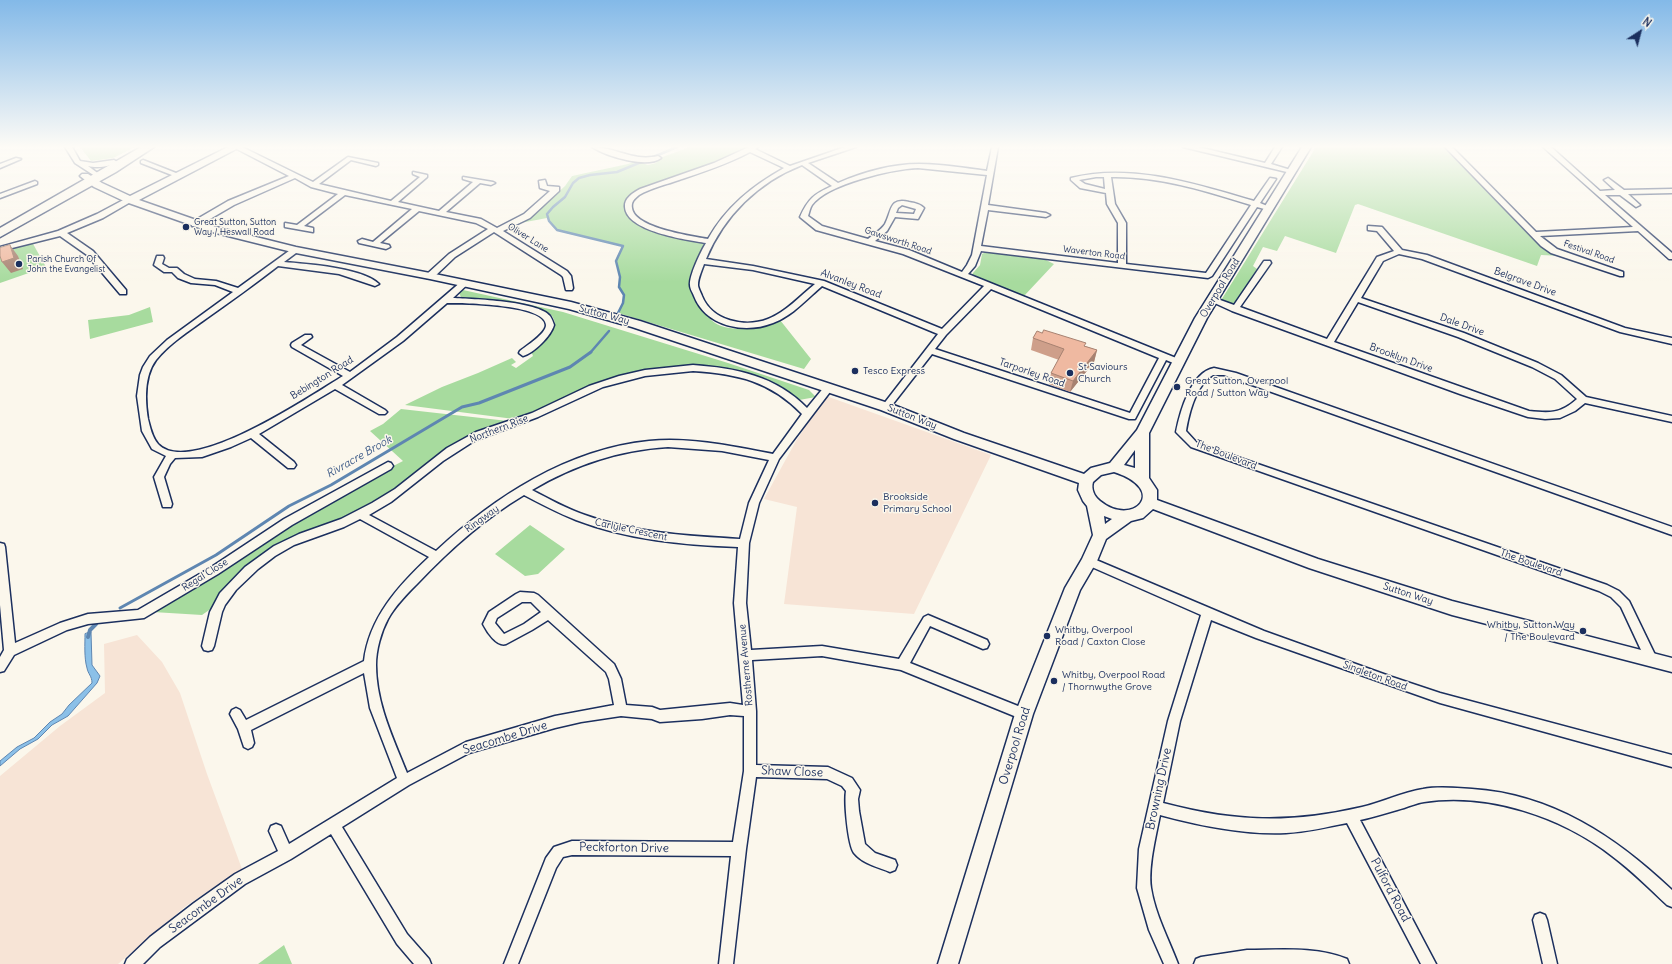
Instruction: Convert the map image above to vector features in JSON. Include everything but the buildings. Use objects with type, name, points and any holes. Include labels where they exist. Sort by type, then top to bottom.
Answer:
[{"type":"main road","points":[[34,212],[46,201],[63,192]]},
{"type":"main road","points":[[0,233],[34,212],[73,192]]},
{"type":"main road","name":"Sutton Way","points":[[115,192],[130,200],[195,224],[296,250],[466,283],[571,306],[636,324],[886,407],[959,436],[1087,480]]},
{"type":"main road","points":[[130,200],[146,192]]},
{"type":"main road","name":"Overpool Road","points":[[1114,467],[1142,433],[1178,362],[1212,300],[1278,192]]},
{"type":"main road","name":"Overpool Road","points":[[1142,433],[1142,478]]},
{"type":"main road","points":[[1114,467],[1126,469],[1142,478],[1148,486],[1152,494],[1151,503],[1146,510],[1127,516],[1116,515],[1104,511],[1094,504],[1088,496],[1085,487],[1087,480],[1092,473],[1100,469],[1114,467]]},
{"type":"main road","name":"Sutton Way","points":[[1151,503],[1314,564],[1452,608],[1672,665]]},
{"type":"main road","points":[[1094,504],[1100,535],[1127,516]]},
{"type":"main road","name":"Overpool Road","points":[[948,964],[1024,714],[1073,588],[1089,561],[1100,535]]},
{"type":"street","points":[[0,196],[11,192]]},
{"type":"street","points":[[195,224],[231,203],[257,192]]},
{"type":"street","name":"Oliver Lane","points":[[340,192],[478,222],[496,230],[564,272],[567,276],[569,288]]},
{"type":"street","points":[[392,203],[405,192]]},
{"type":"street","points":[[441,213],[465,192]]},
{"type":"street","points":[[430,276],[440,264],[456,251],[527,216],[553,192]]},
{"type":"street","points":[[639,192],[629,202],[628,208],[629,212],[643,224],[673,235],[708,241]]},
{"type":"street","points":[[751,192],[721,223],[708,241],[700,260],[694,286],[702,305],[714,316],[726,323],[742,325],[760,324],[782,315],[820,283]]},
{"type":"street","name":"Gawsworth Road","points":[[826,192],[809,204],[804,217],[819,228],[906,252],[1178,362]]},
{"type":"street","points":[[963,275],[971,266],[976,255],[988,192]]},
{"type":"street","points":[[1109,192],[1111,204],[1122,222],[1122,266]]},
{"type":"street","points":[[1211,192],[1268,208]]},
{"type":"street","name":"Overpool Road","points":[[1208,276],[1263,192]]},
{"type":"street","name":"Festival Road","points":[[1492,192],[1544,244],[1554,251],[1620,274]]},
{"type":"street","points":[[1599,193],[1623,192],[1636,205]]},
{"type":"street","points":[[299,227],[344,193]]},
{"type":"street","points":[[1599,193],[1672,257]]},
{"type":"street","points":[[0,249],[61,233],[100,216],[130,200]]},
{"type":"street","points":[[985,207],[1046,215]]},
{"type":"street","points":[[375,244],[417,209]]},
{"type":"street","points":[[870,242],[888,227],[892,215]]},
{"type":"street","points":[[288,225],[310,230]]},
{"type":"street","points":[[1329,343],[1380,259],[1399,252],[1377,228]]},
{"type":"street","points":[[1534,234],[1640,229]]},
{"type":"street","points":[[61,233],[90,253],[123,292]]},
{"type":"street","points":[[362,242],[386,247]]},
{"type":"street","name":"Waverton Road","points":[[977,248],[1208,276]]},
{"type":"street","points":[[168,504],[159,477],[166,462],[172,455],[155,447],[146,431],[141,404],[142,381],[147,367],[162,348],[179,334],[296,250]]},
{"type":"street","name":"Belgrave Drive","points":[[1399,252],[1424,257],[1623,330],[1672,342]]},
{"type":"street","points":[[160,258],[158,265],[163,272],[174,270],[181,276],[194,281],[216,283],[239,291]]},
{"type":"street","name":"Alvanley Road","points":[[700,260],[753,268],[820,283],[943,333]]},
{"type":"street","points":[[1235,309],[1267,263]]},
{"type":"street","points":[[278,264],[333,269],[365,279],[375,284]]},
{"type":"street","name":"Bebington Road","points":[[172,455],[202,453],[228,445],[252,434],[350,376],[400,339],[466,283]]},
{"type":"street","points":[[886,407],[943,333],[989,286]]},
{"type":"street","name":"Dale Drive","points":[[1356,299],[1461,335],[1535,366],[1558,377],[1583,399]]},
{"type":"street","points":[[447,300],[501,302],[536,311],[545,315],[550,320],[548,332],[523,353]]},
{"type":"street","name":"Brooklyn Drive","points":[[1212,300],[1463,392],[1528,414],[1545,416],[1560,415],[1583,399]]},
{"type":"street","points":[[308,336],[295,345],[350,376]]},
{"type":"street","name":"Tarporley Road","points":[[930,350],[1132,417],[1164,356]]},
{"type":"street","name":"Northern Rise","points":[[208,646],[216,611],[222,599],[236,581],[257,562],[288,542],[342,523],[376,506],[406,487],[433,464],[463,442],[532,416],[599,385],[665,370],[692,369],[740,374],[762,380],[785,393],[807,414]]},
{"type":"street","name":"The Boulevard","points":[[1652,661],[1625,604],[1615,594],[1604,588],[1194,445],[1181,432],[1182,422],[1203,377],[1209,372],[1220,372],[1240,377],[1672,532]]},
{"type":"street","points":[[334,385],[382,412]]},
{"type":"street","name":"Rostherne Avenue","points":[[726,964],[739,849],[750,771],[750,711],[740,603],[744,543],[754,503],[775,458],[828,388]]},
{"type":"street","points":[[1583,399],[1672,419]]},
{"type":"street","points":[[252,434],[291,465]]},
{"type":"street","name":"Ringway","points":[[404,781],[370,685],[370,664],[376,632],[385,614],[416,577],[436,556],[472,524],[524,490],[582,461],[607,453],[657,443],[679,443],[730,448],[775,458]]},
{"type":"street","name":"Regal Close","points":[[10,652],[64,626],[88,619],[140,615],[214,571],[288,522],[388,466]]},
{"type":"street","name":"Carlyle Crescent","points":[[524,490],[558,508],[589,521],[635,532],[682,540],[744,543]]},
{"type":"street","points":[[360,514],[436,556]]},
{"type":"street","points":[[0,546],[10,652],[0,667]]},
{"type":"street","name":"Singleton Road","points":[[1089,561],[1206,614],[1310,654],[1440,698],[1672,761]]},
{"type":"street","points":[[549,613],[528,627],[502,640],[490,624],[494,615],[520,597],[534,598],[610,668],[615,679],[621,710]]},
{"type":"street","name":"Browning Drive","points":[[1171,964],[1156,930],[1144,888],[1146,848],[1174,721],[1206,614]]},
{"type":"street","points":[[902,665],[928,620],[983,644]]},
{"type":"street","points":[[746,655],[822,652],[902,665],[1024,714]]},
{"type":"street","points":[[244,727],[370,664]]},
{"type":"street","name":"Seacombe Drive","points":[[132,964],[155,942],[240,879],[286,854],[404,781],[466,748],[574,718],[621,710],[652,713],[660,716],[730,709],[750,711]]},
{"type":"street","points":[[236,714],[244,727],[248,743]]},
{"type":"street","name":"Shaw Close","points":[[750,771],[828,773],[847,782],[853,790],[851,799],[852,811],[859,848],[871,858],[890,865]]},
{"type":"street","points":[[1155,807],[1222,822],[1253,826],[1288,826],[1350,816],[1424,795],[1462,794],[1503,798],[1549,812],[1599,838],[1639,868],[1672,900]]},
{"type":"street","name":"Pulford Road","points":[[1350,816],[1431,963]]},
{"type":"street","points":[[334,824],[384,912],[402,939],[424,964]]},
{"type":"street","points":[[276,831],[286,854]]},
{"type":"street","name":"Peckforton Drive","points":[[511,964],[551,863],[559,852],[572,848],[739,849]]},
{"type":"street","points":[[1540,920],[1550,964]]},
{"type":"street","points":[[1201,964],[1247,957],[1311,958],[1342,964]]},
{"type":"shaded area","name":"Brookside Primary School","points":[[826,396],[991,455],[914,614],[784,604],[797,507],[764,499],[796,441]]},
{"type":"shaded area","points":[[137,635],[162,662],[180,693],[207,774],[242,869],[186,906],[118,964],[0,964],[0,776],[60,726],[105,693],[104,644]]},
{"type":"green space","points":[[558,192],[638,192],[630,198],[625,207],[629,216],[633,220],[644,227],[668,236],[704,243],[703,250],[691,272],[690,280],[694,297],[711,320],[722,326],[730,328],[747,329],[765,326],[780,320],[811,359],[804,369],[618,313],[623,303],[624,295],[619,287],[620,277],[616,261],[623,246],[566,233],[553,227],[547,218],[515,224],[531,217]]},
{"type":"green space","points":[[1288,192],[1490,192],[1540,243],[1562,256],[1541,255],[1537,266],[1358,204],[1355,205],[1336,253],[1285,236],[1277,251],[1263,247],[1253,266],[1260,271],[1235,308],[1220,302]]},
{"type":"green space","points":[[32,242],[46,267],[0,283],[0,251]]},
{"type":"green space","points":[[986,252],[1044,259],[1054,264],[1024,296],[972,275],[980,265],[982,254]]},
{"type":"green space","points":[[463,290],[563,312],[728,363],[809,390],[816,397],[799,400],[785,389],[766,379],[742,372],[716,368],[648,370],[514,419],[405,405],[442,387],[512,358],[516,362],[511,365],[516,368],[533,356],[531,351],[547,337],[554,326],[555,323],[553,317],[545,311],[495,300],[465,299],[461,297],[459,293]]},
{"type":"green space","points":[[150,307],[153,322],[90,339],[88,320],[129,315]]},
{"type":"green space","points":[[401,409],[508,421],[472,435],[375,504],[333,523],[285,541],[219,597],[212,608],[202,615],[153,612],[193,590],[273,535],[372,477],[403,461],[370,431],[383,424]]},
{"type":"green space","points":[[530,525],[565,549],[538,574],[525,576],[495,554]]},
{"type":"green space","points":[[284,945],[292,964],[258,964]]},
{"type":"water","points":[[91,632],[92,665],[100,676],[97,683],[68,716],[52,725],[38,739],[20,749],[0,766],[0,761],[17,747],[34,738],[50,722],[62,714],[69,705],[92,683],[86,664],[85,651],[85,634]]},
{"type":"waterway","name":"Rivracre Brook","points":[[568,192],[565,197],[547,214],[549,221],[557,230],[623,246],[616,261],[620,277],[619,287],[624,295],[623,303],[618,313]]},
{"type":"waterway","name":"Rivracre Brook","points":[[591,352],[609,331]]},
{"type":"waterway","name":"Rivracre Brook","points":[[120,608],[216,555],[289,506],[331,485],[462,407],[479,403],[570,367],[591,352]]},
{"type":"waterway","name":"Rivracre Brook","points":[[88,637],[90,630],[96,624]]},
{"type":"place","name":"Great Sutton, Sutton Way / Heswall Road","points":[[186,227]]},
{"type":"place","name":"Parish Church Of John the Evangelist","points":[[19,264]]},
{"type":"place","name":"Tesco Express","points":[[855,371]]},
{"type":"place","name":"St Saviours Church","points":[[1070,373]]},
{"type":"place","name":"Great Sutton, Overpool Road / Sutton Way","points":[[1177,387]]},
{"type":"place","name":"Brookside Primary School","points":[[875,503]]},
{"type":"place","name":"Whitby, Sutton Way / The Boulevard","points":[[1583,631]]},
{"type":"place","name":"Whitby, Overpool Road / Caxton Close","points":[[1047,636]]},
{"type":"place","name":"Whitby, Overpool Road / Thornwythe Grove","points":[[1054,681]]}]
